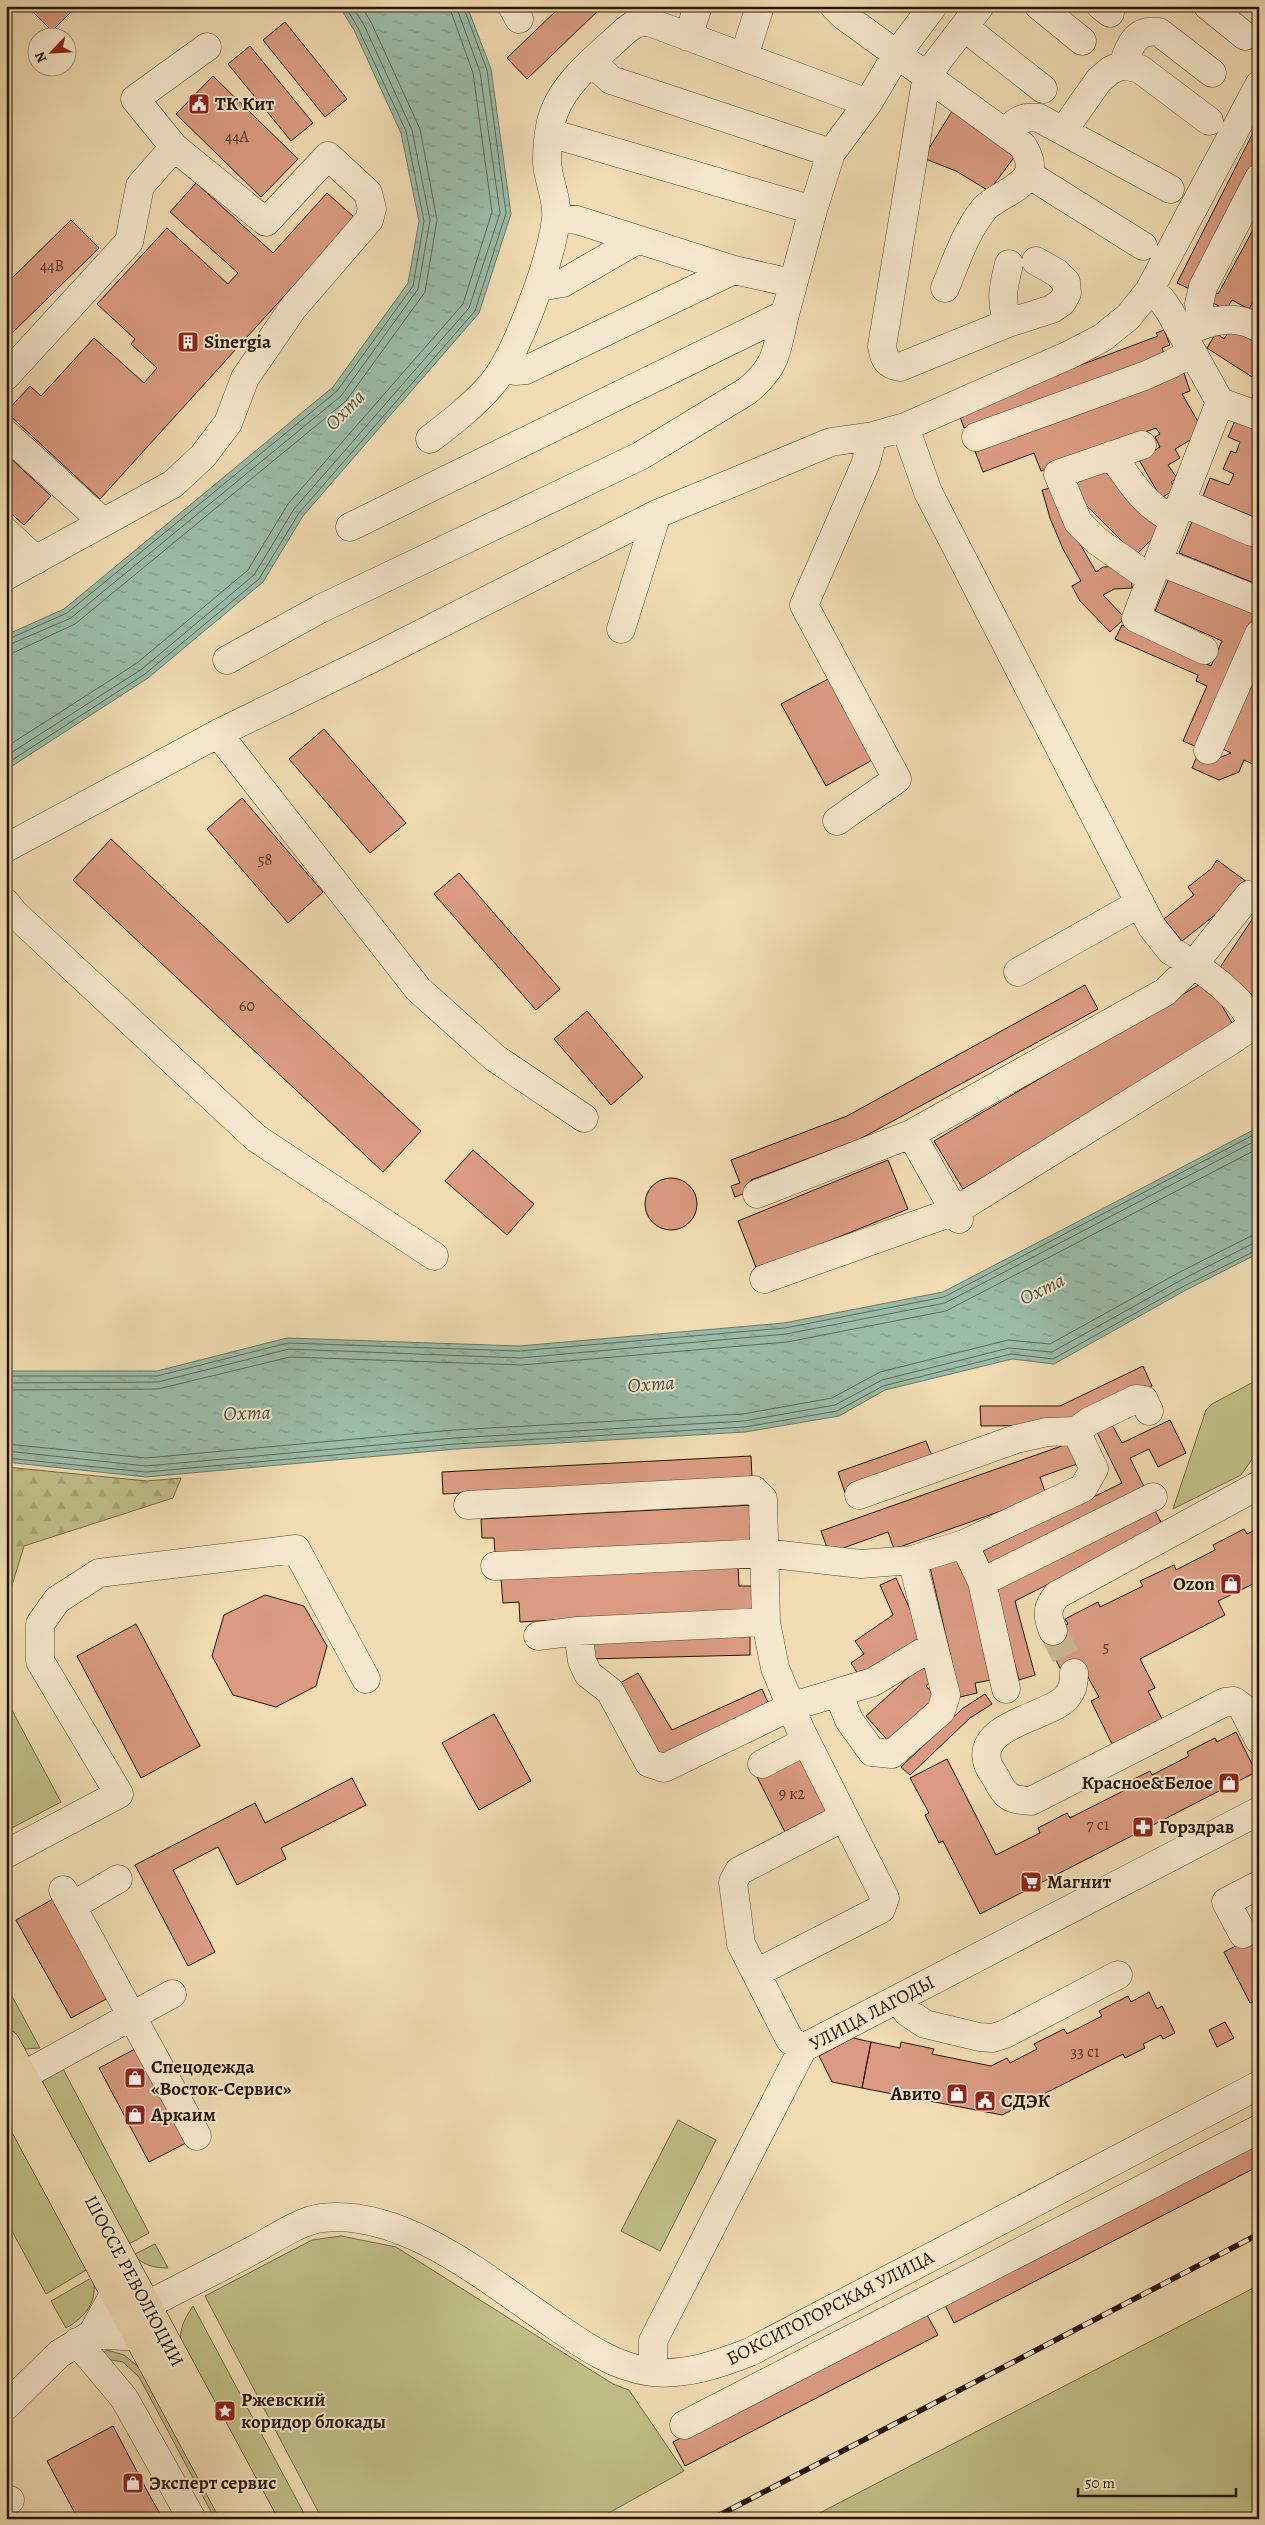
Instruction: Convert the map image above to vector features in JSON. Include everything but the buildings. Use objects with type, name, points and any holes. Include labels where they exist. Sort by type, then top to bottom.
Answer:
[{"type":"main road","name":"ШОССЕ РЕВОЛЮЦИИ","points":[[6,2044],[15,2083],[236,2519]]},
{"type":"main road","name":"ШОССЕ РЕВОЛЮЦИИ","points":[[131,2313],[262,2519]]},
{"type":"street","points":[[688,37],[698,6]]},
{"type":"street","points":[[744,57],[760,6]]},
{"type":"street","points":[[834,6],[844,16],[1023,146],[1031,164],[1028,174],[1018,185],[987,206],[975,221],[945,288]]},
{"type":"street","points":[[227,660],[320,609],[640,456],[747,391],[762,378],[774,362],[792,282],[831,153],[868,103],[897,54],[933,6]]},
{"type":"street","points":[[1039,6],[1082,41]]},
{"type":"street","points":[[1208,6],[1245,36]]},
{"type":"street","points":[[1036,261],[1058,273],[1066,282],[1067,293],[1062,302],[1052,309],[1008,323],[900,367],[891,366],[884,358],[882,346],[927,75],[972,17],[1043,89]]},
{"type":"street","points":[[430,440],[467,410],[493,383],[505,365],[541,282],[556,218],[554,196],[547,163],[554,112],[563,92],[625,31],[636,23],[649,22],[868,103]]},
{"type":"street","points":[[1123,65],[1132,42],[1140,34],[1149,30],[1159,32],[1212,72]]},
{"type":"street","points":[[6,576],[173,484],[203,456],[228,423],[245,378],[293,308],[369,220],[372,209],[368,192],[328,156],[266,222],[174,147],[135,99],[208,46]]},
{"type":"street","points":[[592,62],[611,80],[831,153]]},
{"type":"street","points":[[1063,131],[1099,80],[1111,70],[1123,65],[1140,69],[1208,121]]},
{"type":"street","points":[[6,848],[219,733],[377,656],[657,514],[831,442],[873,436],[905,427],[1070,355],[1102,338],[1128,317],[1149,291],[1259,85]]},
{"type":"street","points":[[1006,133],[1012,124],[1021,118],[1039,118],[1170,188]]},
{"type":"street","points":[[550,134],[813,210]]},
{"type":"street","points":[[6,376],[129,242],[140,186],[174,147]]},
{"type":"street","points":[[1028,174],[1143,246]]},
{"type":"street","points":[[1192,337],[1204,287],[1259,178]]},
{"type":"street","points":[[556,218],[577,220],[734,270],[792,282]]},
{"type":"street","points":[[541,282],[551,285],[562,282],[637,240]]},
{"type":"street","points":[[1008,323],[1002,305],[1002,290],[1009,264]]},
{"type":"street","points":[[505,365],[514,371],[526,370],[734,270]]},
{"type":"street","points":[[1149,291],[1161,299],[1192,337],[1220,402],[1136,618],[1204,650]]},
{"type":"street","points":[[350,527],[784,314]]},
{"type":"street","points":[[976,437],[1144,376],[1171,364],[1192,337],[1219,320],[1236,319],[1257,323]]},
{"type":"street","points":[[1220,402],[1259,416]]},
{"type":"street","points":[[764,1279],[957,1215],[1257,1023],[1239,1002],[1194,964],[1171,951],[1152,927],[928,492],[905,427]]},
{"type":"street","points":[[6,434],[103,522]]},
{"type":"street","points":[[837,821],[897,779],[804,605],[865,465],[873,436]]},
{"type":"street","points":[[1142,445],[1058,474],[1078,522],[1097,541],[1154,570],[1259,601]]},
{"type":"street","points":[[1112,455],[1136,490],[1154,510],[1177,511],[1252,532]]},
{"type":"street","points":[[621,629],[657,514]]},
{"type":"street","points":[[6,532],[36,560]]},
{"type":"street","points":[[1208,750],[1259,634]]},
{"type":"street","points":[[219,733],[222,740],[418,989],[495,1058],[584,1118]]},
{"type":"street","points":[[758,1194],[911,1134],[1165,992],[1194,964],[1249,895]]},
{"type":"street","points":[[6,903],[21,920],[256,1138],[434,1256]]},
{"type":"street","points":[[1018,972],[1140,903]]},
{"type":"street","points":[[911,1134],[957,1215]]},
{"type":"street","points":[[859,1494],[1016,1439],[1047,1432],[1076,1432],[1090,1420],[1136,1399],[1144,1400],[1149,1411]]},
{"type":"street","points":[[495,1566],[764,1553],[861,1564],[912,1560],[964,1544],[1083,1488],[1094,1469],[1076,1432]]},
{"type":"street","points":[[1053,1631],[1048,1618],[1049,1605],[1057,1595],[1259,1485]]},
{"type":"street","points":[[468,1505],[754,1490],[763,1499],[766,1622],[775,1668],[806,1741],[885,1898],[881,1909],[756,1973]]},
{"type":"street","points":[[982,1582],[1152,1497]]},
{"type":"street","points":[[964,1544],[982,1582],[1006,1689]]},
{"type":"street","points":[[6,1854],[118,1794],[40,1661],[40,1624],[57,1600],[99,1573],[296,1549],[366,1679]]},
{"type":"street","points":[[838,1693],[849,1720],[872,1752],[892,1754],[941,1711],[946,1695],[912,1560]]},
{"type":"street","points":[[538,1636],[578,1631],[766,1622]]},
{"type":"street","points":[[578,1631],[582,1661],[588,1674],[610,1691],[649,1763],[664,1768],[790,1707],[874,1682],[933,1646]]},
{"type":"street","points":[[1074,1673],[1074,1686],[1065,1699],[996,1734],[988,1748],[987,1761],[1003,1792],[1016,1801],[1031,1802],[1226,1702],[1234,1701],[1242,1707],[1259,1740]]},
{"type":"street","points":[[762,1764],[806,1741]]},
{"type":"street","name":"УЛИЦА ЛАГОДЫ","points":[[653,2372],[654,2342],[803,2048],[1259,1811]]},
{"type":"street","points":[[803,2048],[790,2040],[741,1944],[733,1882],[739,1871],[844,1817]]},
{"type":"street","points":[[118,1880],[68,1898],[197,2136]]},
{"type":"street","points":[[1243,1934],[1226,1902],[1259,1885]]},
{"type":"street","points":[[900,1998],[907,2012],[925,2024],[979,2037],[993,2038],[1005,2034],[1118,1975]]},
{"type":"street","points":[[15,2083],[172,1994]]},
{"type":"street","name":"БОКСИТОГОРСКАЯ УЛИЦА","points":[[131,2313],[290,2230],[319,2218],[345,2216],[377,2222],[416,2237],[446,2252],[589,2348],[622,2366],[653,2372],[683,2371],[716,2365],[750,2352],[1259,2085]]},
{"type":"street","points":[[684,2425],[1259,2129]]},
{"type":"street","points":[[6,2406],[59,2354],[131,2313]]},
{"type":"street","points":[[85,2338],[131,2313]]},
{"type":"street","points":[[85,2338],[124,2398],[192,2519]]},
{"type":"green space","points":[[1259,1379],[1259,1449],[1241,1475],[1173,1509],[1206,1410],[1212,1404]]},
{"type":"green space","points":[[6,1467],[147,1481],[181,1478],[173,1498],[24,1546],[6,1605],[6,1573],[12,1556],[6,1554]]},
{"type":"green space","points":[[6,1699],[61,1802],[6,1831]]},
{"type":"green space","points":[[6,1985],[40,2048],[24,2049],[12,2035],[7,2020]]},
{"type":"green space","points":[[59,2061],[149,2233],[127,2245],[43,2085],[44,2074]]},
{"type":"green space","points":[[6,2117],[88,2269],[46,2294],[6,2220]]},
{"type":"green space","points":[[678,2120],[716,2140],[660,2251],[621,2231]]},
{"type":"green space","points":[[341,2236],[396,2247],[613,2384],[629,2390],[684,2471],[598,2519],[322,2519],[205,2296],[312,2240]]},
{"type":"green space","points":[[155,2244],[168,2268],[149,2265],[133,2255]]},
{"type":"green space","points":[[93,2277],[94,2293],[89,2307],[80,2318],[66,2328],[51,2301]]},
{"type":"green space","points":[[1259,2285],[1259,2519],[808,2519]]},
{"type":"green space","points":[[193,2306],[307,2519],[274,2519],[182,2349],[182,2326]]},
{"type":"green space","points":[[107,2350],[124,2355],[141,2369],[223,2519],[215,2519],[139,2377],[123,2362],[105,2359],[104,2352]]},
{"type":"water","name":"Охта","points":[[339,6],[467,6],[491,69],[511,214],[479,313],[303,516],[263,582],[148,678],[6,770],[6,635],[64,609],[333,387],[408,283],[419,221],[401,133],[354,30]]},
{"type":"water","name":"Охта","points":[[1259,1127],[1259,1253],[1186,1290],[1054,1364],[1012,1359],[885,1390],[839,1416],[745,1432],[456,1449],[146,1477],[6,1462],[6,1371],[157,1371],[287,1338],[519,1346],[784,1323],[943,1292]]},
{"type":"tunnel","points":[[1053,1631],[1074,1673]]},
{"type":"railway","points":[[712,2519],[1259,2234]]},
{"type":"place","name":"ТК Кит","points":[[199,104]]},
{"type":"place","name":"Sinergia","points":[[188,342]]},
{"type":"place","name":"Ozon","points":[[1231,1584]]},
{"type":"place","name":"Красное&Белое","points":[[1229,1783]]},
{"type":"place","name":"Горздрав","points":[[1143,1827]]},
{"type":"place","name":"Магнит","points":[[1031,1882]]},
{"type":"place","name":"Спецодежда «Восток-Сервис»","points":[[135,2078]]},
{"type":"place","name":"Авито","points":[[957,2094]]},
{"type":"place","name":"СДЭК","points":[[985,2101]]},
{"type":"place","name":"Аркаим","points":[[135,2115]]},
{"type":"place","name":"Ржевский коридор блокады","points":[[225,2411]]},
{"type":"place","name":"Эксперт сервис","points":[[133,2483]]}]
